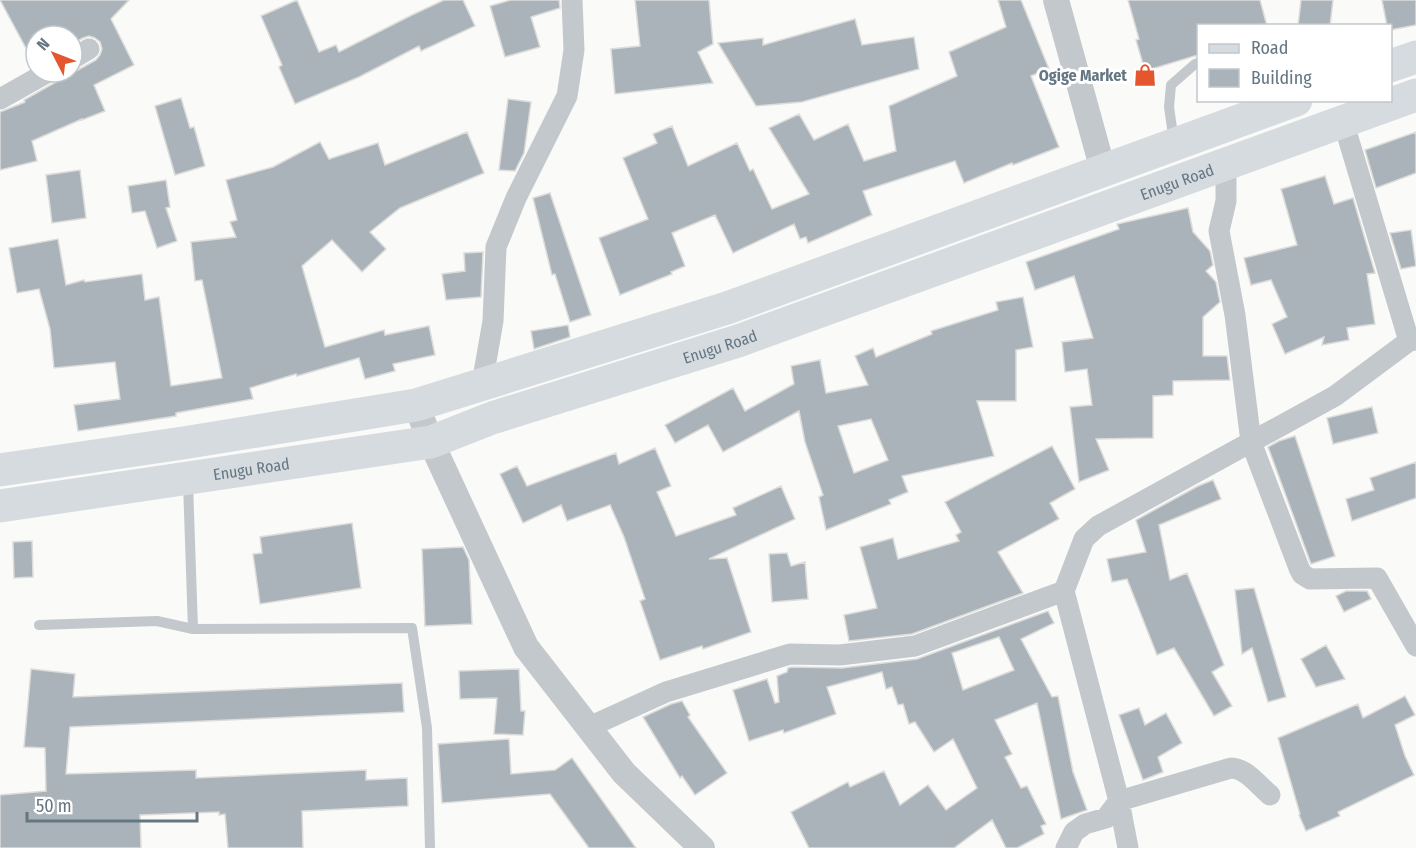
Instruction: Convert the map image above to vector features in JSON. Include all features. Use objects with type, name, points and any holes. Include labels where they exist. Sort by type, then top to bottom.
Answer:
[{"type":"main road","points":[[1392,65],[1416,57]]},
{"type":"main road","name":"Enugu Road","points":[[0,506],[431,442],[492,418],[738,341],[1416,95]]},
{"type":"main road","points":[[0,470],[416,405],[727,308],[1287,102]]},
{"type":"street","points":[[482,384],[493,321],[496,247],[516,198],[567,96],[574,50],[573,0]]},
{"type":"street","points":[[1056,0],[1104,171]]},
{"type":"street","points":[[0,99],[27,84]]},
{"type":"street","points":[[1128,848],[1119,801],[1064,591],[1084,538],[1098,526],[1335,396],[1412,341],[1343,121]]},
{"type":"street","points":[[1226,164],[1226,201],[1219,231],[1234,315],[1251,442],[1302,574],[1311,579],[1377,578],[1416,645]]},
{"type":"street","points":[[416,405],[526,647],[624,773],[702,848]]},
{"type":"street","points":[[589,728],[666,692],[790,654],[840,655],[915,646],[1064,591]]},
{"type":"street","points":[[1066,848],[1074,832],[1085,824],[1106,818],[1119,801],[1230,768],[1237,768],[1244,772],[1270,795]]},
{"type":"lane","points":[[1174,145],[1169,107],[1171,85],[1197,63]]},
{"type":"lane","points":[[188,478],[193,629]]},
{"type":"lane","points":[[39,625],[157,621],[193,629],[412,628],[427,728],[430,848]]},
{"type":"building","points":[[0,0],[129,0],[111,19],[134,65],[94,85],[105,111],[32,141],[37,161],[0,170],[0,112],[25,102],[24,100],[52,84],[84,84],[84,67],[96,60],[102,49],[100,42],[95,38],[89,36],[84,38],[84,24],[24,24],[24,45]]},
{"type":"building","points":[[297,0],[319,52],[336,45],[339,52],[444,0],[463,0],[475,26],[421,51],[419,46],[359,77],[295,104],[279,67],[282,65],[261,16]]},
{"type":"building","points":[[511,0],[559,0],[560,8],[531,17],[540,47],[505,57],[490,6]]},
{"type":"building","points":[[635,0],[709,0],[713,44],[698,52],[713,83],[615,94],[611,49],[640,46]]},
{"type":"building","points":[[998,0],[1021,0],[1049,69],[1031,76],[1059,147],[964,183],[955,161],[863,191],[872,215],[808,243],[806,237],[800,239],[794,224],[733,253],[715,215],[672,233],[685,266],[671,272],[672,274],[620,295],[599,238],[648,219],[623,158],[657,143],[653,134],[672,126],[688,166],[737,143],[750,171],[753,169],[772,209],[809,194],[769,128],[799,114],[814,140],[848,124],[864,161],[896,151],[889,106],[957,76],[949,52],[1006,27]]},
{"type":"building","points":[[1128,0],[1260,0],[1266,24],[1197,24],[1197,55],[1145,71],[1136,40],[1139,39]]},
{"type":"building","points":[[1301,0],[1333,0],[1330,24],[1298,24]]},
{"type":"building","points":[[1382,0],[1416,0],[1416,25],[1392,30],[1392,24],[1387,24]]},
{"type":"building","points":[[855,19],[862,45],[914,37],[919,69],[802,102],[756,106],[718,43],[763,38],[763,45]]},
{"type":"building","points":[[181,98],[190,128],[194,127],[205,166],[175,175],[155,106]]},
{"type":"building","points":[[508,99],[531,102],[524,153],[515,171],[499,170]]},
{"type":"building","points":[[467,132],[484,173],[400,208],[370,232],[386,249],[362,272],[332,240],[302,266],[325,347],[384,330],[385,335],[429,326],[435,355],[393,364],[395,371],[365,379],[359,358],[250,388],[253,399],[176,413],[176,416],[78,431],[74,405],[120,399],[115,362],[54,368],[50,329],[39,289],[17,293],[9,248],[58,239],[66,285],[84,280],[85,282],[142,274],[145,300],[159,297],[171,386],[222,378],[202,280],[195,281],[191,242],[236,237],[230,222],[237,220],[226,180],[273,167],[320,142],[329,159],[378,143],[385,165]]},
{"type":"building","points":[[1416,132],[1416,173],[1376,188],[1365,150]]},
{"type":"building","points":[[80,170],[86,218],[52,223],[46,175]]},
{"type":"building","points":[[1325,176],[1334,204],[1353,198],[1375,273],[1367,274],[1375,324],[1347,328],[1349,340],[1322,345],[1324,337],[1285,354],[1272,324],[1287,317],[1271,280],[1251,285],[1244,258],[1297,245],[1281,189]]},
{"type":"building","points":[[166,180],[170,207],[166,208],[177,241],[157,248],[145,211],[132,213],[128,186]]},
{"type":"building","points":[[550,193],[591,315],[570,322],[555,274],[552,275],[533,198]]},
{"type":"building","points":[[1188,208],[1193,232],[1210,251],[1213,265],[1206,271],[1216,282],[1220,302],[1203,317],[1203,356],[1227,356],[1230,380],[1173,381],[1173,395],[1153,396],[1153,438],[1096,439],[1109,470],[1079,482],[1070,407],[1092,405],[1087,369],[1065,372],[1062,342],[1093,338],[1074,276],[1035,290],[1026,262],[1119,229],[1117,224]]},
{"type":"building","points":[[1411,230],[1416,266],[1401,269],[1390,233]]},
{"type":"building","points":[[483,252],[481,297],[446,300],[442,274],[465,271],[464,253]]},
{"type":"building","points":[[1023,297],[1033,347],[1016,350],[1016,401],[977,401],[994,456],[902,476],[908,492],[889,500],[891,504],[826,530],[819,497],[823,495],[805,442],[799,411],[723,452],[708,425],[675,443],[665,425],[733,388],[745,411],[794,384],[791,366],[820,360],[826,393],[868,385],[855,356],[873,348],[876,357],[932,334],[931,331],[998,310],[996,302]],"holes":[[[871,419],[888,460],[854,473],[838,426]]]},
{"type":"building","points":[[568,325],[570,337],[534,349],[531,331]]},
{"type":"building","points":[[1372,407],[1378,433],[1333,444],[1327,418]]},
{"type":"building","points":[[1295,436],[1335,556],[1311,564],[1268,447]]},
{"type":"building","points":[[1052,446],[1075,489],[1050,503],[1059,519],[998,552],[1023,593],[912,634],[849,641],[844,615],[877,608],[860,547],[893,538],[898,559],[959,541],[956,535],[961,532],[945,502]]},
{"type":"building","points":[[655,448],[671,486],[657,492],[676,536],[736,515],[733,508],[781,486],[795,519],[709,559],[727,558],[751,632],[703,649],[702,646],[660,660],[640,601],[645,599],[624,537],[610,505],[567,521],[561,505],[523,523],[500,474],[517,466],[527,486],[616,453],[619,464]]},
{"type":"building","points":[[1416,462],[1416,498],[1352,521],[1346,499],[1374,490],[1370,478]]},
{"type":"building","points":[[1213,480],[1221,499],[1159,525],[1170,580],[1187,573],[1224,665],[1212,672],[1232,706],[1214,716],[1174,648],[1157,655],[1127,579],[1112,582],[1107,559],[1146,552],[1136,520]]},
{"type":"building","points":[[352,523],[361,588],[260,604],[253,554],[262,553],[260,537]]},
{"type":"building","points":[[32,541],[33,577],[14,578],[13,542]]},
{"type":"building","points":[[463,547],[469,560],[472,624],[425,626],[422,549]]},
{"type":"building","points":[[787,553],[791,566],[805,562],[808,599],[772,602],[769,554]]},
{"type":"building","points":[[1254,588],[1286,697],[1268,702],[1252,648],[1242,654],[1235,590]]},
{"type":"building","points":[[1346,591],[1367,591],[1371,599],[1344,612],[1336,596]]},
{"type":"building","points":[[1048,611],[1054,623],[1021,639],[1052,697],[1058,696],[1073,772],[1087,810],[1061,819],[1037,703],[995,720],[1012,754],[1005,757],[1021,788],[1027,786],[1046,824],[1041,826],[1044,834],[1017,848],[1006,848],[992,820],[954,848],[809,848],[791,812],[848,782],[850,787],[884,771],[900,805],[928,785],[946,810],[977,788],[953,739],[934,752],[915,722],[909,724],[903,704],[898,705],[892,687],[886,689],[882,672],[827,687],[836,714],[784,733],[783,730],[749,741],[733,690],[767,679],[775,703],[779,702],[777,676],[787,672],[788,668],[842,668],[917,659]],"holes":[[[999,637],[1014,670],[963,690],[952,653]]]},
{"type":"building","points":[[1326,645],[1345,679],[1316,687],[1301,659]]},
{"type":"building","points":[[31,669],[75,674],[73,697],[402,683],[404,712],[70,727],[66,774],[196,770],[196,778],[366,770],[366,780],[407,778],[408,806],[302,811],[303,848],[228,848],[225,814],[219,815],[219,812],[140,815],[141,848],[0,848],[0,795],[46,791],[45,748],[24,747]]},
{"type":"building","points":[[519,669],[521,711],[525,711],[523,735],[494,734],[497,698],[460,699],[459,671]]},
{"type":"building","points":[[1405,696],[1415,715],[1395,725],[1414,775],[1338,812],[1340,816],[1306,831],[1299,815],[1278,738],[1358,704],[1363,718]]},
{"type":"building","points":[[682,701],[690,715],[688,717],[727,773],[695,795],[682,776],[680,778],[643,717]]},
{"type":"building","points":[[1139,708],[1145,725],[1166,713],[1182,743],[1158,757],[1163,772],[1143,780],[1119,715]]},
{"type":"building","points":[[509,739],[511,774],[555,770],[572,758],[636,848],[589,848],[550,794],[442,803],[438,744]]},
{"type":"place","name":"Ogige Market","points":[[1145,75]]}]
